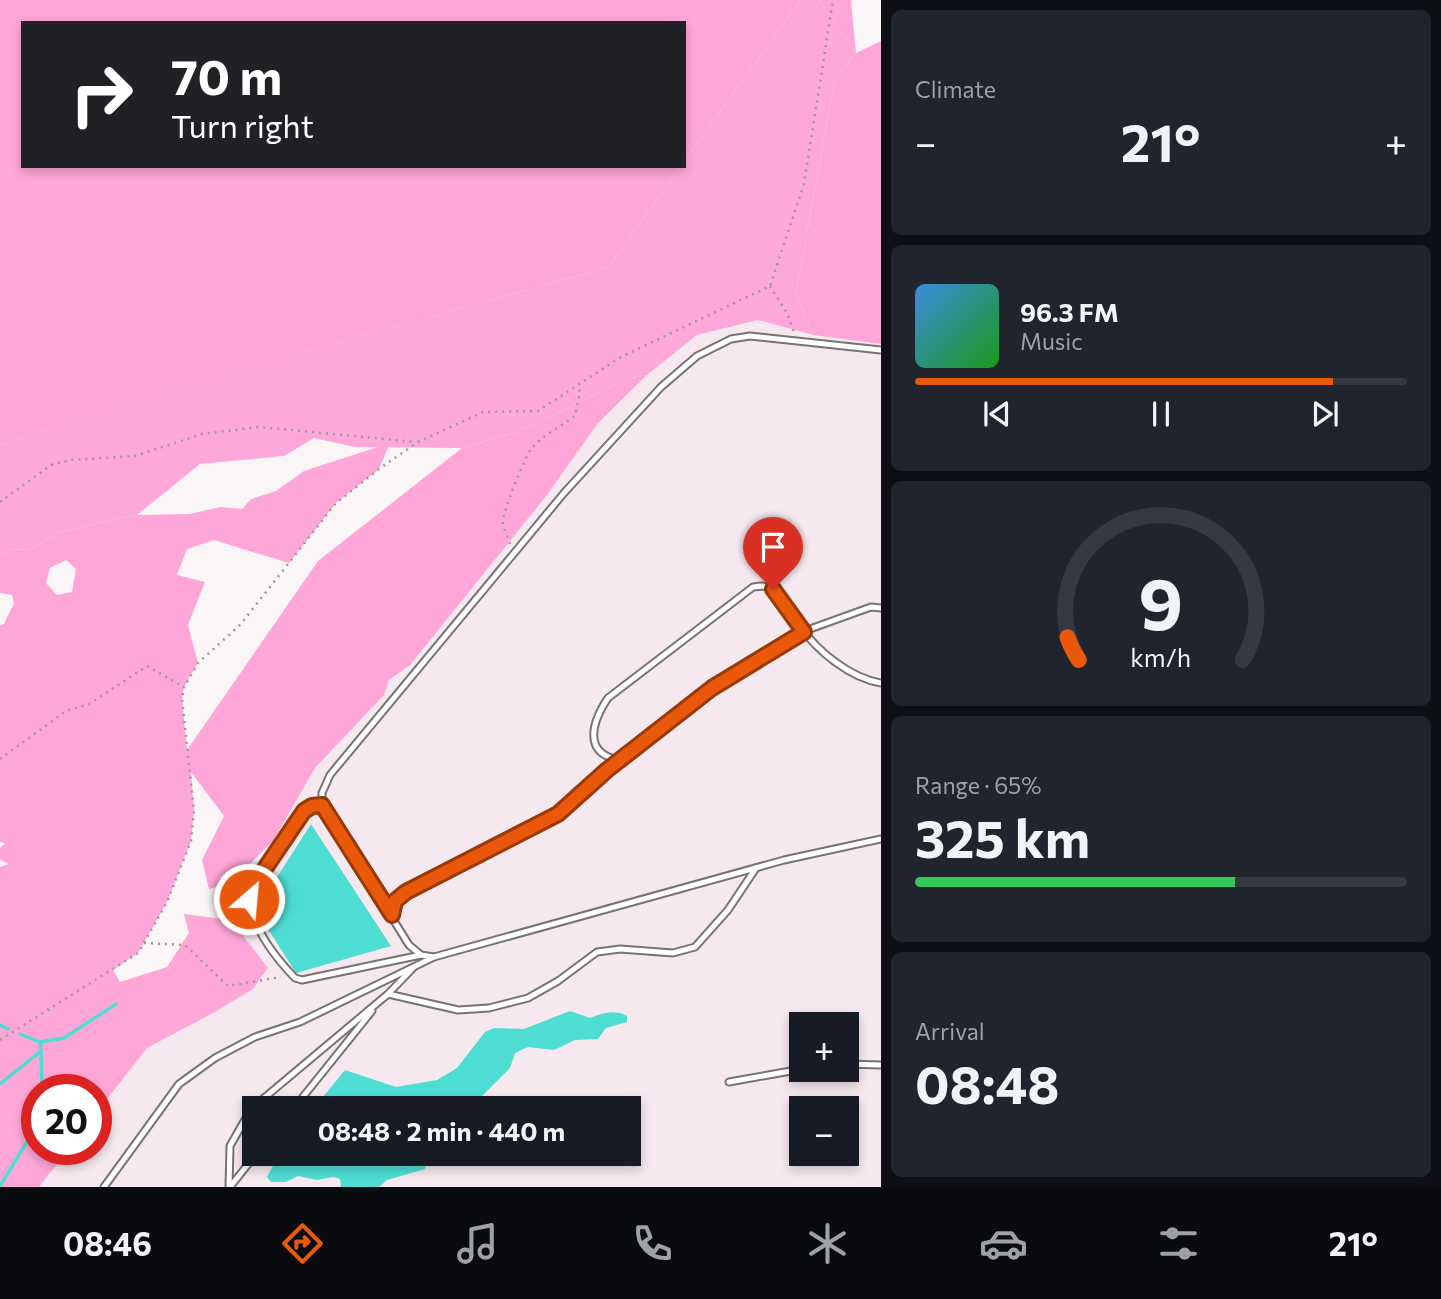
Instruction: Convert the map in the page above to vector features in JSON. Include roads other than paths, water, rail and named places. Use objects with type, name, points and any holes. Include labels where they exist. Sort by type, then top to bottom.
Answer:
[{"type":"lane","points":[[421,955],[409,946],[322,805],[322,793],[330,775],[564,493],[662,387],[697,356],[730,339],[750,336],[881,350]]},
{"type":"lane","points":[[620,760],[605,758],[596,749],[594,738],[599,712],[608,698],[753,587],[762,585],[773,589],[804,632],[846,670],[869,681],[881,683]]},
{"type":"lane","points":[[392,915],[395,901],[406,892],[558,814],[620,760],[712,688],[804,632],[871,607],[881,608]]},
{"type":"lane","points":[[322,805],[312,806],[304,811],[253,886],[249,899],[258,929],[292,976],[302,980],[421,955],[434,957]]},
{"type":"lane","points":[[104,1187],[179,1084],[215,1058],[255,1037],[300,1022],[415,965],[434,957],[757,868],[881,839]]},
{"type":"lane","points":[[388,994],[458,1010],[489,1008],[528,998],[558,981],[597,952],[620,949],[673,953],[695,947],[728,910],[757,868]]},
{"type":"lane","points":[[303,1096],[415,965]]},
{"type":"lane","points":[[229,1187],[229,1146],[251,1109],[388,994]]},
{"type":"lane","points":[[859,1064],[881,1065]]},
{"type":"lane","points":[[729,1082],[789,1071]]},
{"type":"lane","points":[[229,1187],[246,1166]]},
{"type":"water","points":[[311,824],[391,946],[296,973],[256,910]]},
{"type":"water","points":[[570,1011],[590,1018],[613,1012],[627,1016],[627,1022],[606,1028],[598,1039],[575,1040],[554,1050],[528,1047],[515,1053],[510,1068],[482,1096],[324,1096],[345,1070],[396,1087],[437,1080],[457,1068],[485,1032],[494,1028],[524,1029]]},
{"type":"water","points":[[273,1166],[425,1166],[425,1169],[387,1180],[379,1187],[341,1187],[340,1179],[333,1177],[317,1180],[298,1176],[286,1182],[271,1182],[267,1177]]},
{"type":"waterway","points":[[0,1084],[41,1051],[40,1042],[64,1038],[116,1004]]},
{"type":"waterway","points":[[0,1025],[8,1029]]},
{"type":"waterway","points":[[20,1034],[40,1042]]},
{"type":"waterway","points":[[41,1051],[42,1074]]},
{"type":"waterway","points":[[0,1186],[21,1151]]}]
